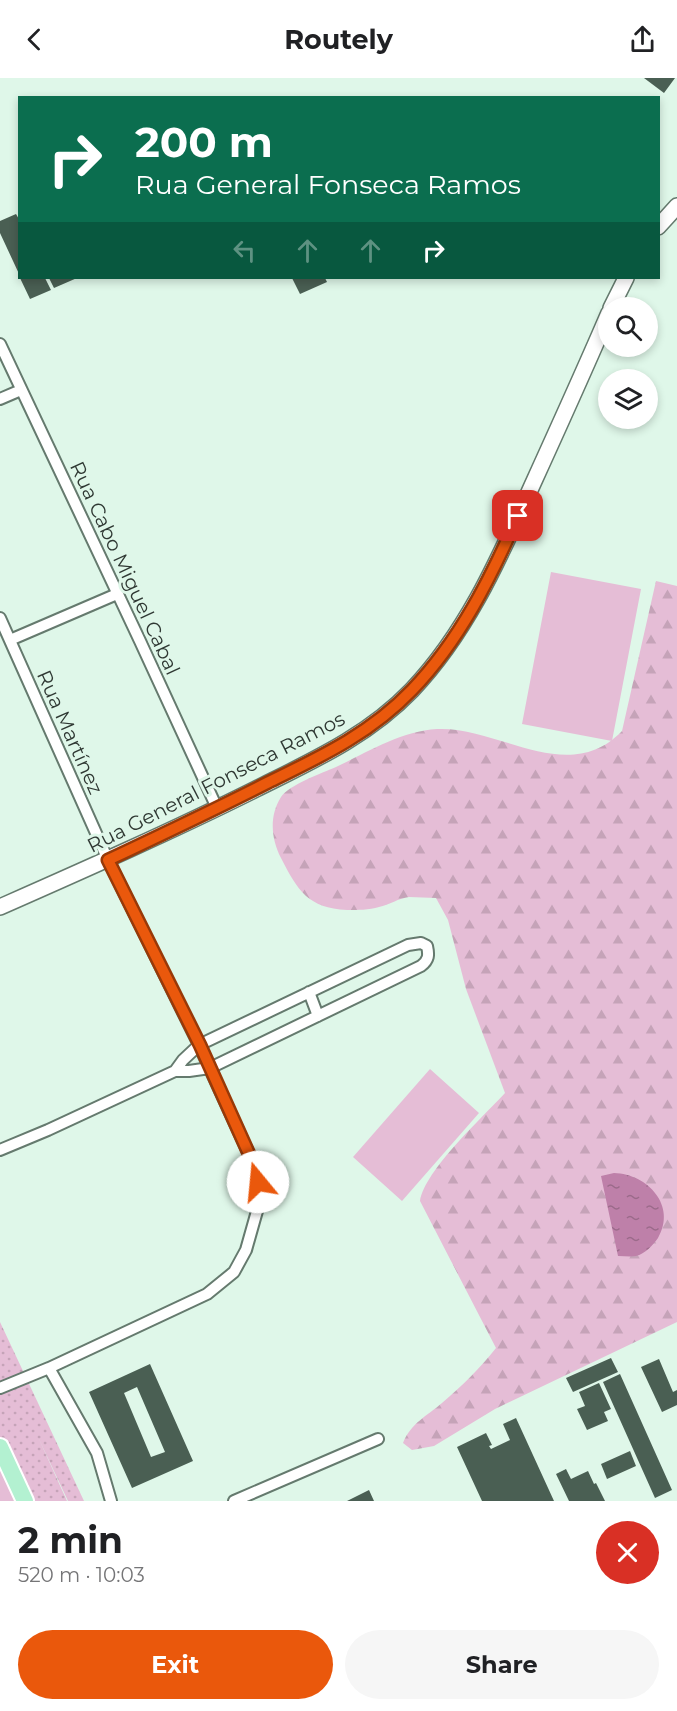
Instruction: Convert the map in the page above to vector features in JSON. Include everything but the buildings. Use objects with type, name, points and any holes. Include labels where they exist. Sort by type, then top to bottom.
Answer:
[{"type":"main road","points":[[0,1447],[25,1501]]},
{"type":"street","points":[[660,225],[677,206]]},
{"type":"street","points":[[616,297],[626,279]]},
{"type":"street","name":"Rua General Fonseca Ramos","points":[[0,907],[108,860],[343,745],[378,722],[412,690],[454,639],[489,581],[598,339]]},
{"type":"street","name":"Rua Cabo Miguel Cabal","points":[[0,344],[217,808]]},
{"type":"street","points":[[0,399],[21,390]]},
{"type":"street","points":[[10,640],[117,594]]},
{"type":"street","name":"Rua Martínez","points":[[0,618],[108,860],[200,1045],[254,1165],[259,1203],[255,1225],[246,1250],[234,1272],[207,1294],[49,1368],[0,1388]]},
{"type":"street","points":[[0,1150],[174,1071],[210,1068],[422,966],[427,962],[429,954],[427,946],[421,943],[408,945],[200,1045],[174,1071]]},
{"type":"street","points":[[309,992],[318,1016]]},
{"type":"street","points":[[49,1368],[97,1453],[111,1501]]},
{"type":"street","points":[[234,1501],[378,1439]]},
{"type":"green space","points":[[551,572],[641,589],[612,741],[522,724]]},
{"type":"green space","points":[[656,581],[677,586],[677,1322],[495,1409],[434,1446],[412,1450],[403,1443],[410,1430],[464,1383],[496,1348],[420,1201],[424,1188],[443,1160],[505,1093],[466,989],[448,920],[436,898],[409,897],[375,908],[359,910],[334,909],[313,901],[293,880],[275,843],[273,820],[277,804],[285,793],[298,784],[385,743],[424,731],[437,729],[461,731],[556,754],[579,754],[601,747],[622,731]]},
{"type":"green space","points":[[430,1069],[479,1113],[402,1201],[353,1157]]},
{"type":"green space","points":[[0,1322],[84,1501],[68,1501],[38,1437],[67,1501],[23,1501],[0,1451]]},
{"type":"green space","points":[[0,1451],[21,1501],[0,1501]]},
{"type":"water","points":[[614,1173],[638,1179],[648,1186],[656,1194],[664,1214],[663,1226],[658,1238],[646,1251],[636,1256],[618,1256],[601,1176]]},
{"type":"route","points":[[258,1182],[254,1165],[200,1045],[108,860],[199,818],[343,745],[378,722],[412,690],[454,639],[489,581],[518,516]]}]
